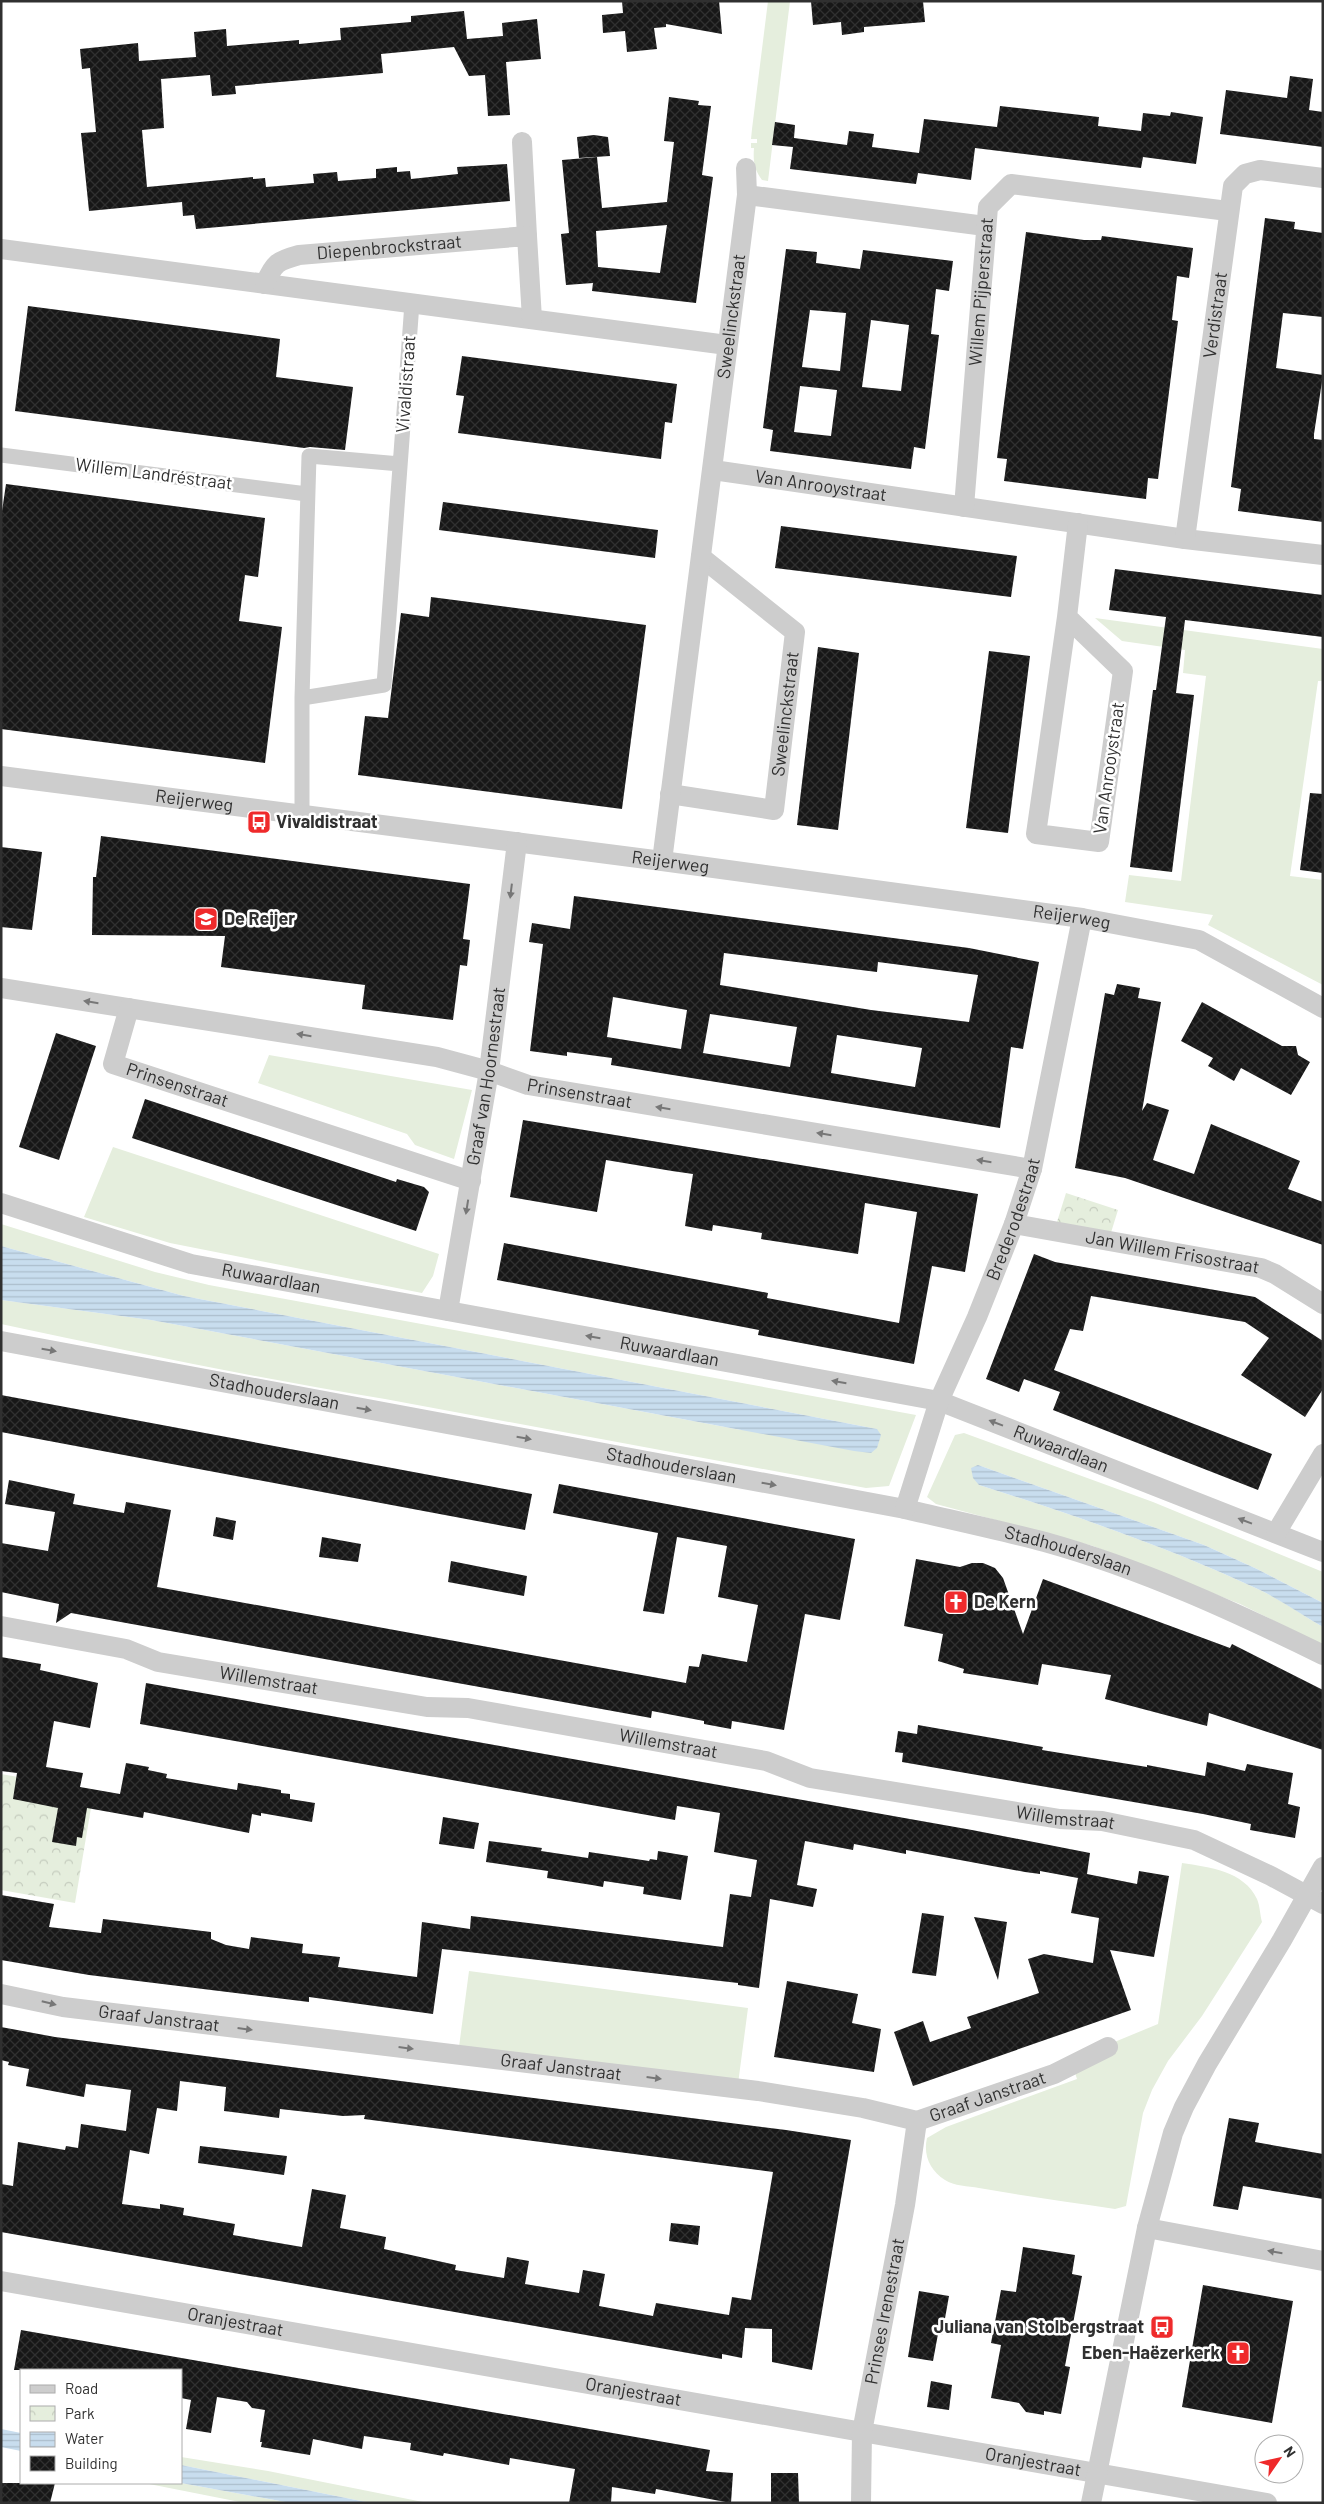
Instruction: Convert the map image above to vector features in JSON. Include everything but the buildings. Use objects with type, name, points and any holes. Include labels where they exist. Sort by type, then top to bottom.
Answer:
[{"type":"street","points":[[522,142],[532,319]]},
{"type":"street","name":"Sweelinckstraat","points":[[662,861],[713,470],[746,194],[746,168]]},
{"type":"street","name":"Verdistraat","points":[[1186,539],[1228,211],[1233,186],[1245,174],[1260,170],[1323,178]]},
{"type":"street","name":"Willem Pijperstraat","points":[[964,507],[988,207],[1011,184],[1228,211]]},
{"type":"street","points":[[746,194],[985,226]]},
{"type":"street","name":"Diepenbrockstraat","points":[[265,284],[273,266],[283,259],[299,255],[527,236]]},
{"type":"street","name":"Diepenbrockstraat","points":[[1,249],[727,345]]},
{"type":"street","name":"Vivaldistraat","points":[[302,698],[384,685],[412,303]]},
{"type":"street","name":"Willem Landréstraat","points":[[1,455],[308,494]]},
{"type":"street","points":[[302,814],[302,698],[309,456],[400,464]]},
{"type":"street","name":"Van Anrooystraat","points":[[713,470],[1186,539],[1323,555]]},
{"type":"street","name":"Van Anrooystraat","points":[[1067,617],[1123,671],[1100,842],[1036,834],[1067,617],[1078,523]]},
{"type":"street","name":"Sweelinckstraat","points":[[670,794],[774,810],[795,632],[701,557]]},
{"type":"street","name":"Reijerweg","points":[[1,776],[662,861],[1082,918],[1199,940],[1323,1008]]},
{"type":"street","name":"Graaf van Hoornestraat","points":[[448,1311],[489,1071],[517,842]]},
{"type":"street","name":"Brederodestraat","points":[[905,1509],[939,1401],[977,1317],[1014,1224],[1032,1169],[1082,918]]},
{"type":"street","name":"Prinsenstraat","points":[[1,988],[352,1042],[437,1057],[489,1071],[528,1085],[1032,1169]]},
{"type":"street","name":"Prinsenstraat","points":[[129,1008],[113,1064],[471,1181]]},
{"type":"street","name":"Ruwaardlaan","points":[[1,1203],[191,1264],[939,1401],[1323,1552]]},
{"type":"street","name":"Jan Willem Frisostraat","points":[[1014,1224],[1260,1268],[1275,1274],[1323,1304]]},
{"type":"street","name":"Stadhouderslaan","points":[[1,1341],[905,1509],[1046,1542],[1142,1574],[1210,1601],[1323,1655]]},
{"type":"street","points":[[1276,1533],[1323,1454]]},
{"type":"street","name":"Willemstraat","points":[[1,1626],[126,1649],[158,1662],[427,1707],[468,1708],[766,1762],[810,1778],[1060,1819],[1102,1822],[1194,1840],[1315,1899]]},
{"type":"street","points":[[1091,2503],[1147,2228],[1164,2164],[1184,2107],[1315,1899],[1323,1867]]},
{"type":"street","name":"Graaf Janstraat","points":[[1,1994],[62,2007],[758,2091],[863,2108],[917,2121],[1054,2074],[1108,2047]]},
{"type":"street","name":"Prinses Irenestraat","points":[[862,2503],[862,2432],[905,2205],[917,2121]]},
{"type":"street","points":[[1147,2228],[1323,2261]]},
{"type":"street","name":"Oranjestraat","points":[[1,2281],[1267,2503]]},
{"type":"green space","points":[[768,1],[790,1],[768,181],[762,180],[759,176],[754,161],[754,148],[751,148],[751,143],[757,143],[757,139],[751,139]]},
{"type":"green space","points":[[1095,618],[1323,649],[1323,681],[1318,681],[1290,876],[1323,880],[1323,985],[1208,925],[1213,915],[1125,902],[1129,875],[1181,881],[1206,676],[1183,673],[1185,650],[1122,641]]},
{"type":"green space","points":[[269,1055],[472,1090],[454,1159],[415,1145],[407,1134],[258,1083]]},
{"type":"green space","points":[[113,1147],[439,1254],[433,1276],[422,1293],[170,1243],[84,1217]]},
{"type":"green space","points":[[1066,1193],[1118,1210],[1109,1239],[1057,1222]]},
{"type":"green space","points":[[1,1224],[155,1272],[209,1285],[916,1415],[889,1486],[866,1488],[288,1382],[96,1344],[1,1324],[1,1300],[151,1320],[741,1430],[877,1429],[184,1296],[1,1246]]},
{"type":"green space","points":[[964,1433],[1153,1502],[1323,1572],[1323,1603],[1257,1569],[1204,1545],[978,1465],[979,1485],[1086,1520],[1157,1546],[1268,1594],[1323,1627],[1323,1645],[1240,1604],[1093,1546],[936,1504],[927,1497],[955,1435]]},
{"type":"green space","points":[[1,1774],[94,1790],[75,1903],[1,1890]]},
{"type":"green space","points":[[1182,1863],[1225,1872],[1244,1882],[1257,1899],[1262,1922],[1202,2016],[1168,2061],[1152,2090],[1143,2113],[1126,2206],[1115,2209],[961,2186],[953,2184],[940,2176],[929,2162],[926,2150],[927,2138],[946,2127],[1077,2079],[1071,2060],[1158,2024]]},
{"type":"green space","points":[[469,1971],[748,2008],[738,2084],[459,2047]]},
{"type":"green space","points":[[182,2457],[268,2471],[428,2503],[371,2503],[182,2465]]},
{"type":"green space","points":[[182,2483],[291,2503],[245,2503],[149,2484]]},
{"type":"water","points":[[1,1246],[184,1296],[877,1429],[881,1435],[877,1448],[871,1453],[854,1451],[151,1320],[1,1300]]},
{"type":"water","points":[[978,1465],[1204,1545],[1257,1569],[1323,1603],[1323,1627],[1260,1590],[1191,1560],[1086,1520],[979,1485],[973,1478],[971,1468]]},
{"type":"water","points":[[1,2429],[20,2433],[20,2451],[1,2447]]},
{"type":"water","points":[[182,2465],[371,2503],[291,2503],[182,2483]]},
{"type":"place","name":"Vivaldistraat","points":[[259,822]]},
{"type":"place","name":"De Reijer","points":[[206,919]]},
{"type":"place","name":"De Kern","points":[[956,1602]]},
{"type":"place","name":"Juliana van Stolbergstraat","points":[[1162,2327]]},
{"type":"place","name":"Eben-Haëzerkerk","points":[[1238,2353]]}]
